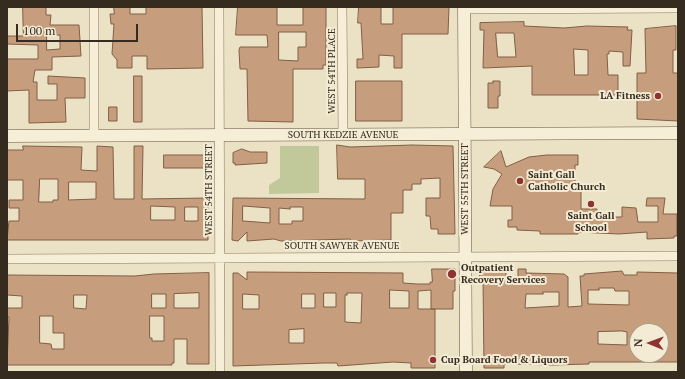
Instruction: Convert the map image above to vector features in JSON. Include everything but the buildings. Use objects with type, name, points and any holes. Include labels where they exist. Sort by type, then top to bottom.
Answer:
[{"type":"main road","name":"WEST 55TH STREET","points":[[464,8],[466,372]]},
{"type":"main road","name":"SOUTH KEDZIE AVENUE","points":[[7,136],[678,133]]},
{"type":"street","points":[[94,7],[94,136]]},
{"type":"street","name":"WEST 54TH STREET","points":[[219,7],[220,372]]},
{"type":"street","name":"WEST 54TH PLACE","points":[[342,7],[343,134]]},
{"type":"street","points":[[464,8],[678,8]]},
{"type":"street","name":"SOUTH SAWYER AVENUE","points":[[7,259],[678,256]]},
{"type":"green space","points":[[280,146],[319,146],[319,193],[269,194],[269,185],[280,178]]},
{"type":"place","name":"LA Fitness","points":[[658,96]]},
{"type":"place","name":"Saint Gall Catholic Church","points":[[520,181]]},
{"type":"place","name":"Saint Gall School","points":[[591,204]]},
{"type":"place","name":"Outpatient Recovery Services","points":[[452,274]]},
{"type":"place","name":"Cup Board Food & Liquors","points":[[433,360]]}]
